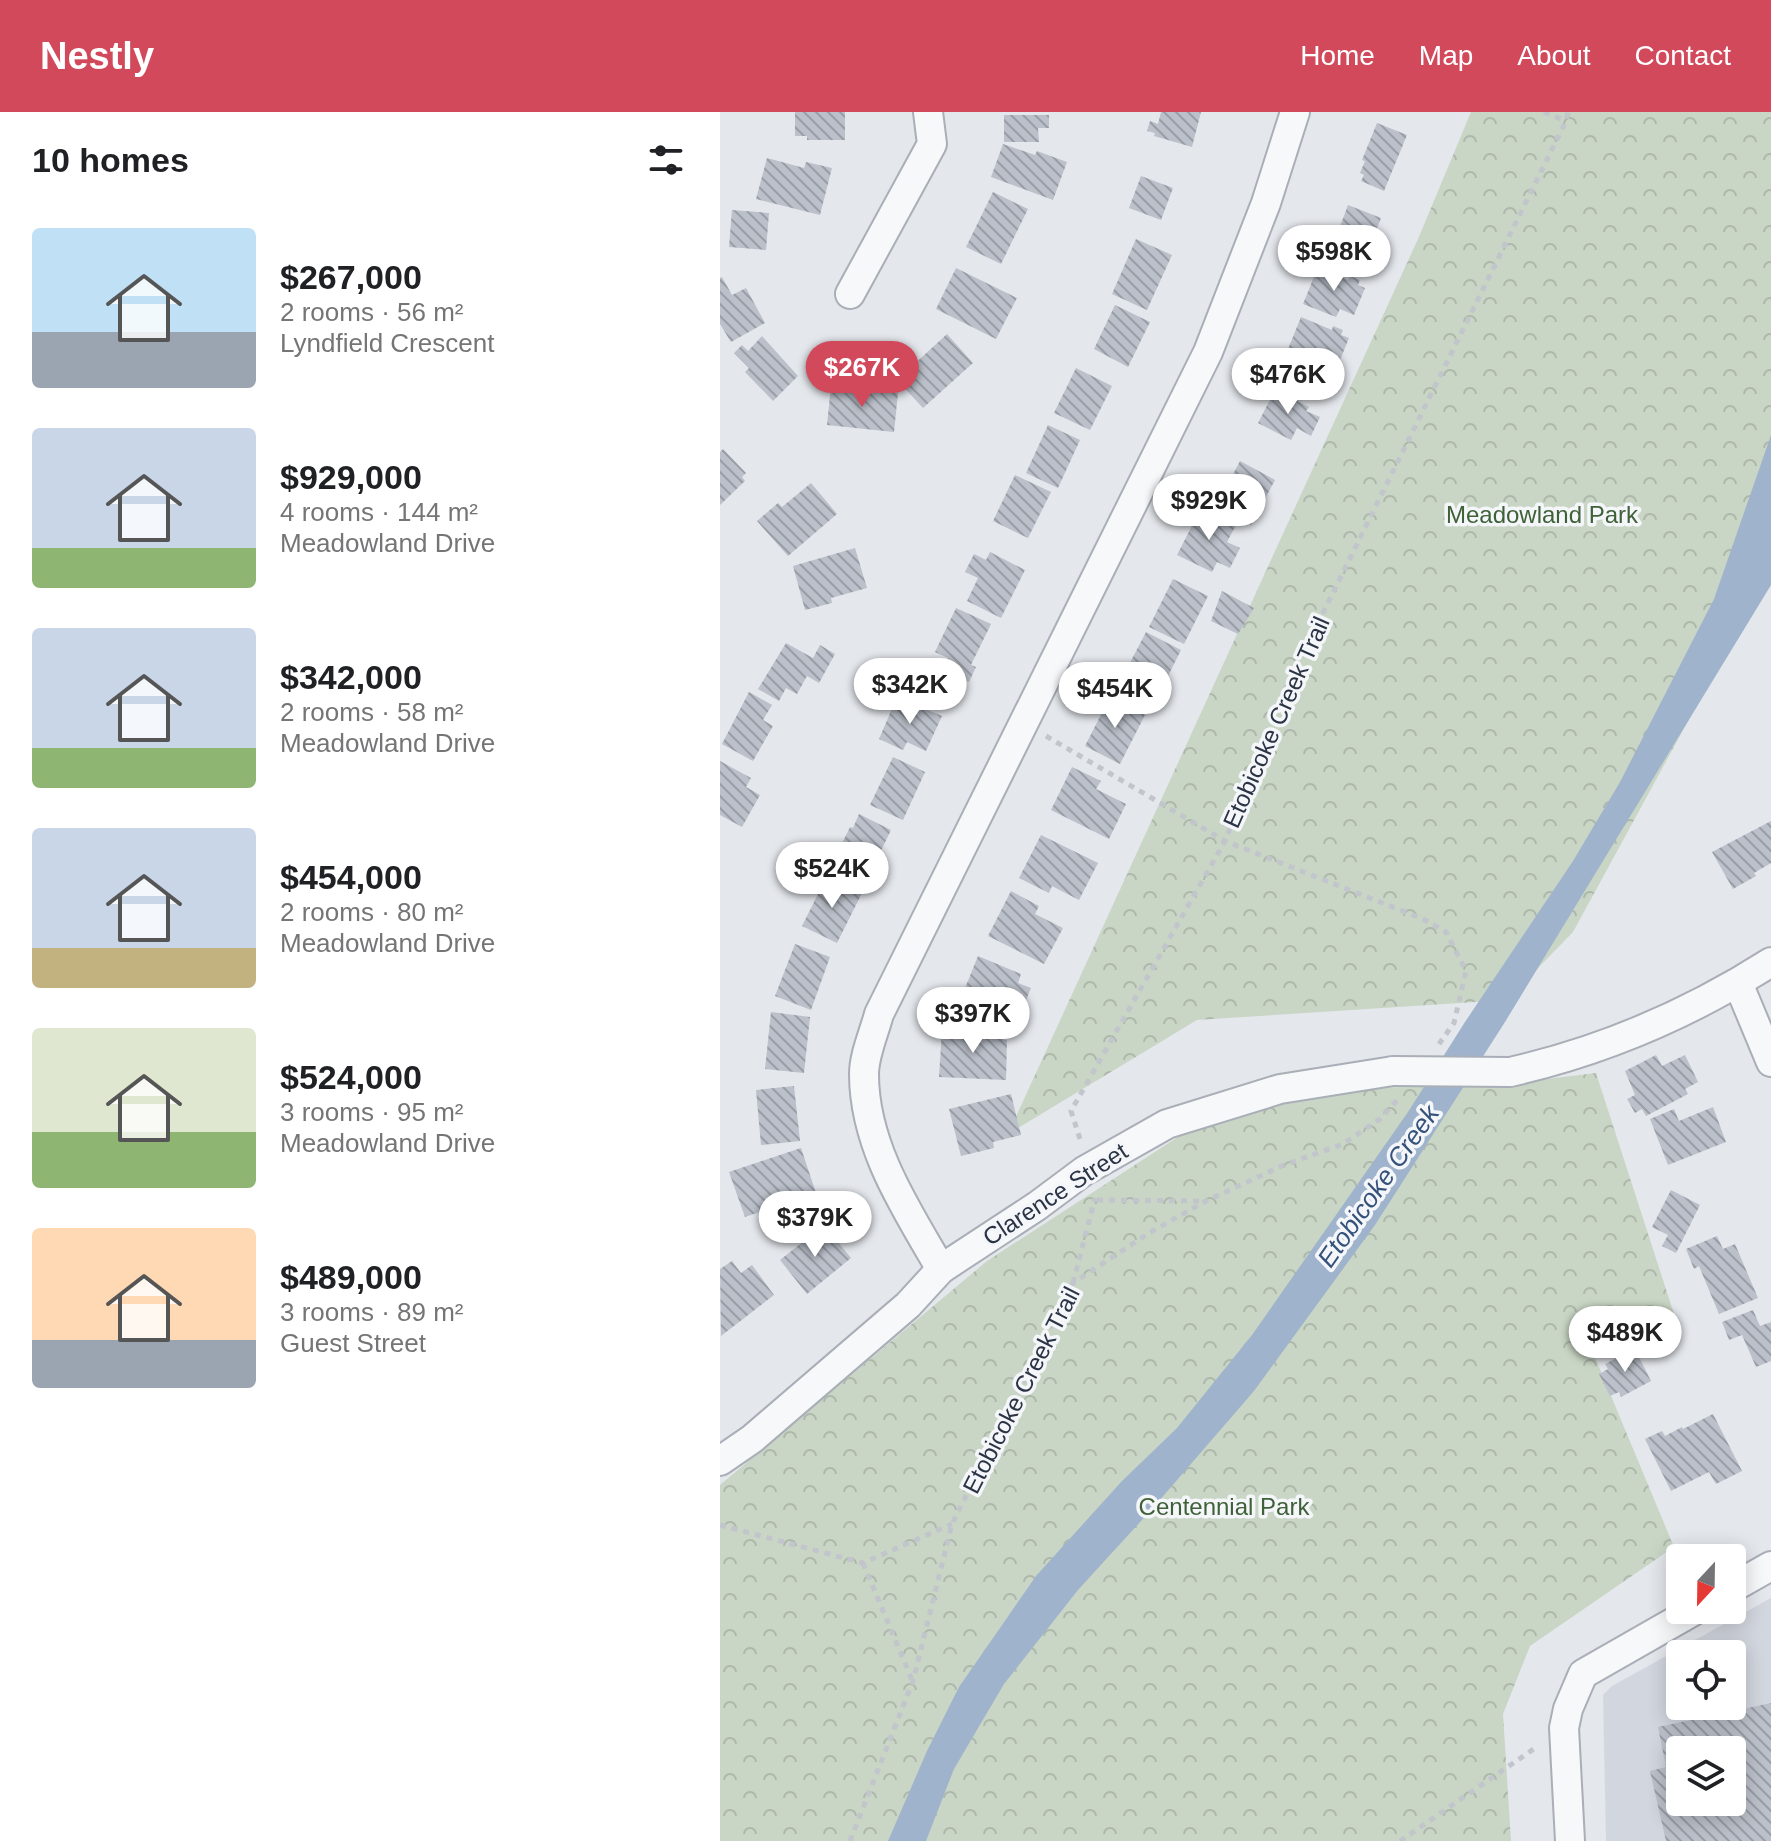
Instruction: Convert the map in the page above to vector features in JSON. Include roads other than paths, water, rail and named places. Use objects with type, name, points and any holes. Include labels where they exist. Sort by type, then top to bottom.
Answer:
[{"type":"street","points":[[850,294],[932,144],[928,112]]},
{"type":"street","points":[[941,1269],[881,1160],[867,1108],[864,1071],[879,1014],[1208,352],[1266,203],[1295,112]]},
{"type":"street","name":"Clarence Street","points":[[720,1461],[752,1439],[884,1325],[941,1269],[1037,1206],[1077,1175],[1167,1124],[1280,1089],[1398,1083],[1510,1072],[1565,1059],[1623,1039],[1738,983],[1771,962]]},
{"type":"street","points":[[1738,983],[1771,1062]]},
{"type":"street","points":[[1746,1580],[1771,1566]]},
{"type":"street","points":[[1570,1841],[1564,1728],[1568,1709],[1583,1674],[1670,1624]]},
{"type":"water","name":"Etobicoke Creek","points":[[1771,435],[1771,585],[1505,1022],[1375,1225],[1254,1391],[1078,1590],[1004,1684],[954,1769],[926,1841],[888,1841],[959,1687],[1036,1576],[1122,1481],[1177,1428],[1252,1335],[1408,1112],[1573,861],[1620,782],[1714,599]]},
{"type":"park label","name":"Meadowland Park","points":[[1542,514]]},
{"type":"park label","name":"Centennial Park","points":[[1224,1506]]}]
